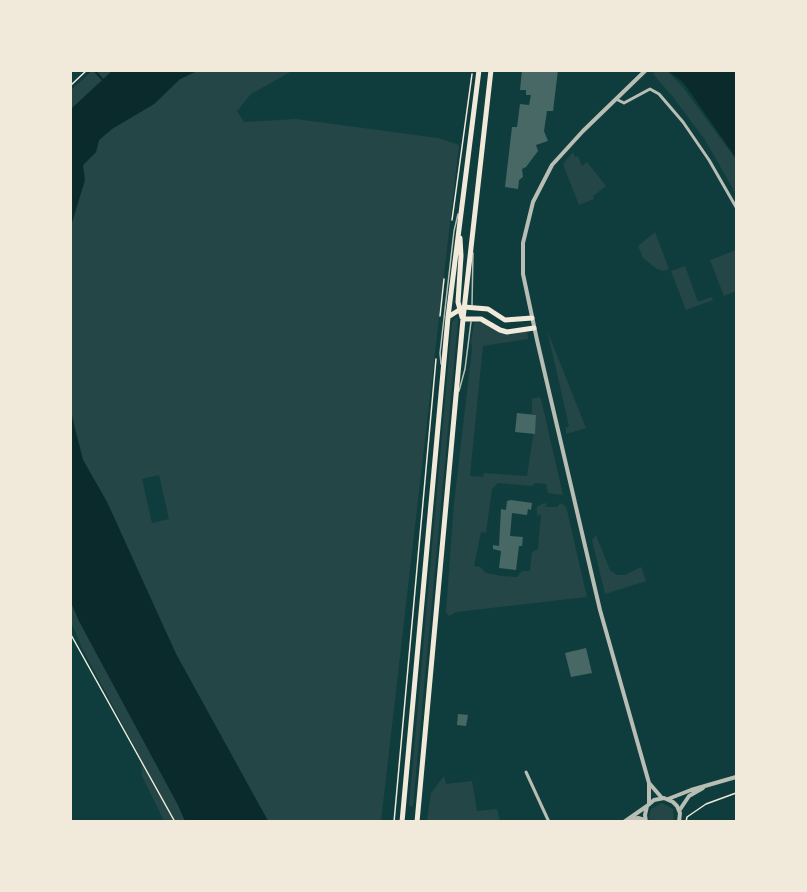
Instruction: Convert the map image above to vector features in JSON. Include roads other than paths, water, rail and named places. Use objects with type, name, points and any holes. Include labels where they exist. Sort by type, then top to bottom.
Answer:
[{"type":"main road","points":[[402,822],[448,317],[479,70]]},
{"type":"main road","points":[[462,309],[491,70]]},
{"type":"main road","points":[[417,822],[463,319],[459,222]]},
{"type":"main road","points":[[448,317],[462,309],[472,308],[488,309],[505,320],[532,318]]},
{"type":"main road","points":[[463,319],[481,319],[507,332],[534,328]]},
{"type":"street","points":[[625,822],[638,818],[645,821],[649,783],[600,610],[534,328],[523,274],[523,243],[533,202],[544,177],[557,158],[646,70]]},
{"type":"street","points":[[616,99],[624,103],[650,89],[659,94],[683,122],[736,207]]},
{"type":"street","points":[[526,772],[549,822]]},
{"type":"street","points":[[679,822],[680,813],[689,796],[736,777]]},
{"type":"street","points":[[649,783],[662,798]]},
{"type":"street","points":[[668,799],[691,790],[704,788]]},
{"type":"street","points":[[625,822],[654,800],[662,798],[668,799],[677,806],[686,822]]},
{"type":"lane","points":[[442,381],[441,353],[454,231],[461,202]]},
{"type":"lane","points":[[472,308],[475,207]]},
{"type":"lane","points":[[455,403],[465,369],[471,319]]},
{"type":"waterway","points":[[94,70],[102,79]]}]
